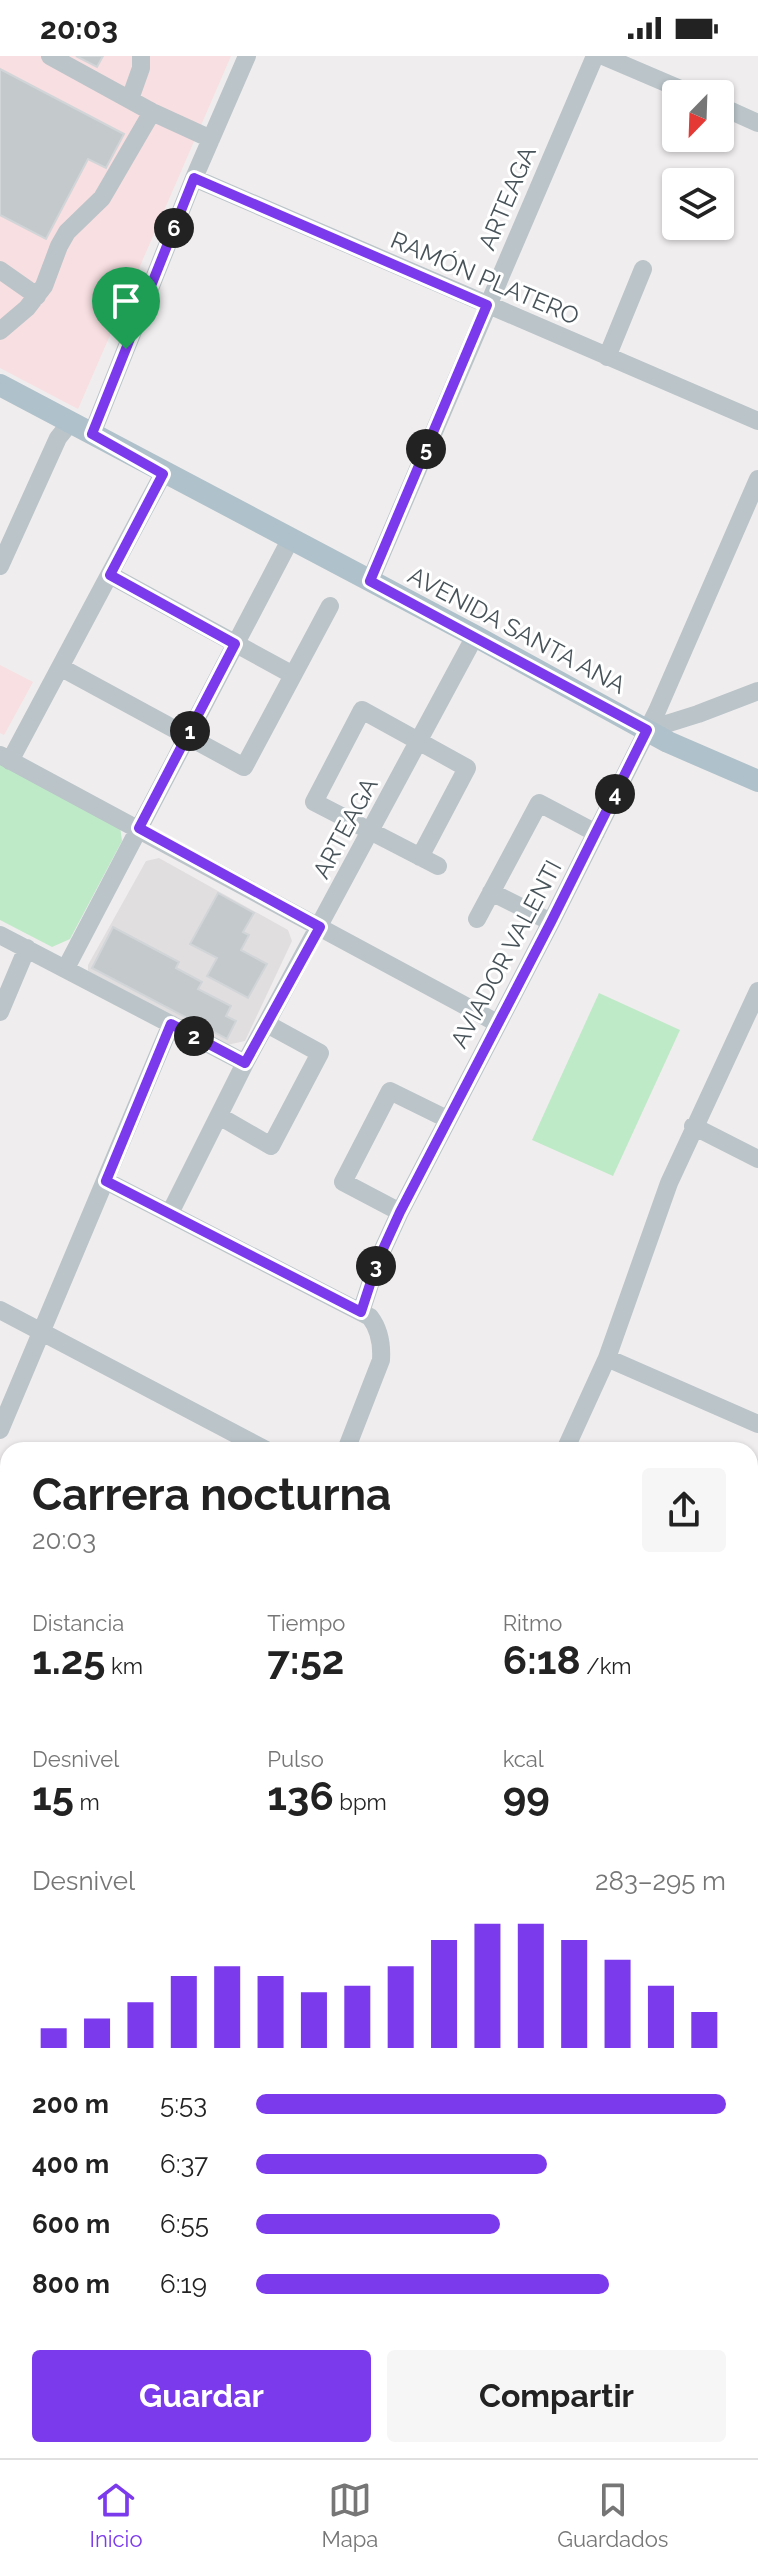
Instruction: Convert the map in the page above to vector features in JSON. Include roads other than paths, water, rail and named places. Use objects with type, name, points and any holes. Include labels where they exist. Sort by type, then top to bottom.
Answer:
[{"type":"main road","name":"AVENIDA SANTA ANA","points":[[0,385],[163,474],[475,636],[668,742],[758,781]]},
{"type":"street","points":[[50,56],[152,112],[211,139]]},
{"type":"street","points":[[130,99],[141,68],[141,56]]},
{"type":"street","points":[[92,434],[194,178],[247,56]]},
{"type":"street","name":"ARTEAGA","points":[[370,581],[595,56]]},
{"type":"street","points":[[603,56],[662,81]]},
{"type":"street","points":[[3,325],[37,296],[44,286],[67,232],[102,198],[152,112]]},
{"type":"street","points":[[734,112],[758,123]]},
{"type":"street","name":"RAMÓN PLATERO","points":[[194,178],[758,421]]},
{"type":"street","points":[[607,357],[643,269]]},
{"type":"street","points":[[0,270],[37,296]]},
{"type":"street","points":[[0,566],[58,438],[70,423]]},
{"type":"street","points":[[163,474],[60,667],[5,758],[497,1023]]},
{"type":"street","name":"AVIADOR VALENTI","points":[[361,1312],[378,1260],[400,1212],[647,730],[758,479]]},
{"type":"street","points":[[66,968],[290,540]]},
{"type":"street","points":[[110,575],[293,675]]},
{"type":"street","points":[[60,667],[244,767],[330,606]]},
{"type":"street","name":"ARTEAGA","points":[[170,1213],[245,1063],[475,636]]},
{"type":"street","points":[[647,730],[758,691]]},
{"type":"street","points":[[420,857],[467,768],[362,710],[314,802],[371,831],[420,857],[438,866]]},
{"type":"street","points":[[477,919],[539,803],[596,833]]},
{"type":"street","points":[[491,892],[551,922]]},
{"type":"street","points":[[0,935],[245,1063]]},
{"type":"street","points":[[0,1012],[27,948]]},
{"type":"street","points":[[569,1442],[607,1358],[646,1240],[693,1126],[758,991]]},
{"type":"street","points":[[0,1430],[171,1024]]},
{"type":"street","points":[[219,1116],[271,1146],[320,1053],[267,1024]]},
{"type":"street","points":[[400,1212],[343,1182],[390,1091],[447,1119]]},
{"type":"street","points":[[693,1126],[758,1159]]},
{"type":"street","points":[[106,1181],[370,1317],[377,1326],[381,1360],[349,1442]]},
{"type":"street","points":[[0,1310],[251,1442]]},
{"type":"street","points":[[607,1358],[758,1424]]}]
